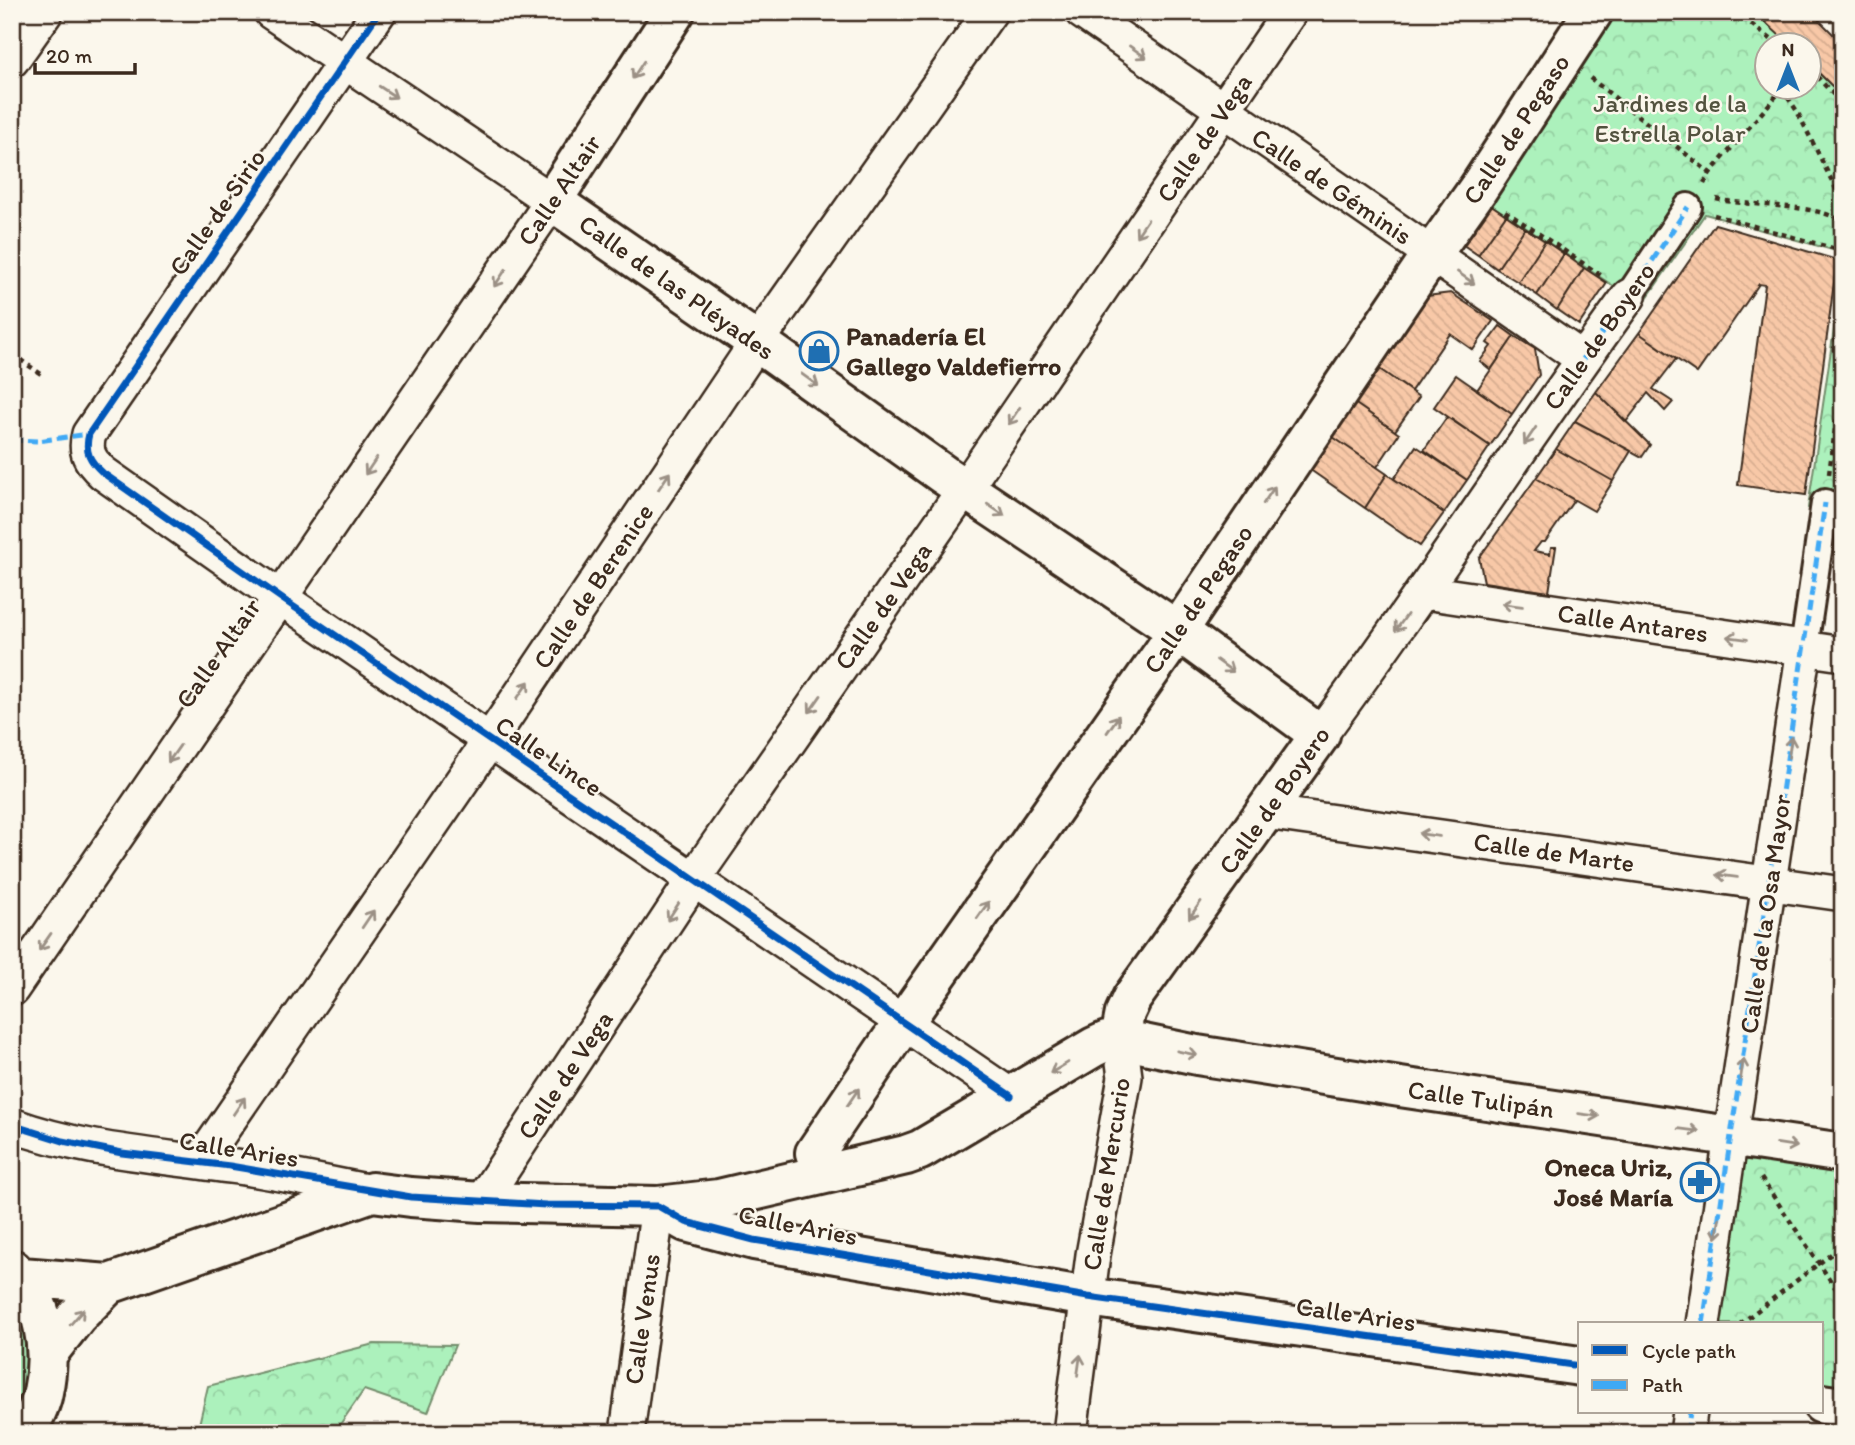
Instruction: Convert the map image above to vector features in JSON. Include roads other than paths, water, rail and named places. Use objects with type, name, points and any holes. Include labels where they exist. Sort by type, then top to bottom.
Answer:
[{"type":"street","points":[[12,60],[46,12]]},
{"type":"street","name":"Calle de las Pléyades","points":[[271,12],[757,342],[964,489],[1178,631],[1320,735]]},
{"type":"street","name":"Calle de Sirio","points":[[89,434],[379,12]]},
{"type":"street","name":"Calle Altair","points":[[12,989],[552,201],[675,12]]},
{"type":"street","name":"Calle de Berenice","points":[[200,1162],[490,740],[757,342],[990,12]]},
{"type":"street","name":"Calle de Géminis","points":[[1082,12],[1583,359]]},
{"type":"street","name":"Calle de Vega","points":[[481,1202],[694,880],[1290,12]]},
{"type":"street","name":"Calle de Pegaso","points":[[806,1167],[1178,631],[1478,188],[1592,12]]},
{"type":"street","name":"Calle de Boyero","points":[[1120,1039],[1125,1013],[1132,998],[1424,592],[1694,200]]},
{"type":"street","name":"Calle Lince","points":[[89,434],[87,453],[103,472],[281,598],[1011,1096]]},
{"type":"street","name":"Calle de la Osa Mayor","points":[[1703,1322],[1825,503]]},
{"type":"street","name":"Calle Antares","points":[[1424,592],[1843,653]]},
{"type":"street","name":"Calle de Marte","points":[[1265,812],[1843,894]]},
{"type":"street","points":[[721,1215],[806,1167],[920,1150],[1094,1047],[1120,1039]]},
{"type":"street","name":"Calle Tulipán","points":[[1120,1039],[1197,1055],[1346,1079],[1843,1153]]},
{"type":"street","name":"Calle de Mercurio","points":[[1070,1433],[1093,1255],[1125,1077],[1120,1039]]},
{"type":"street","name":"Calle Aries","points":[[12,1125],[92,1147],[230,1166],[411,1198],[658,1206],[686,1222],[721,1215],[754,1240],[1088,1297],[1578,1366]]},
{"type":"street","name":"Calle Aries","points":[[48,1353],[76,1315],[109,1284],[372,1192]]},
{"type":"street","name":"Calle Venus","points":[[626,1433],[658,1206]]},
{"type":"street","points":[[16,1273],[40,1313],[48,1353],[43,1395],[26,1433]]},
{"type":"street","name":"Calle Aries","points":[[16,1273],[109,1284]]},
{"type":"street","points":[[1824,1404],[1843,1407]]},
{"type":"street","points":[[1687,1433],[1690,1414]]},
{"type":"place","name":"Panadería El Gallego Valdefierro","points":[[819,351]]},
{"type":"place","name":"Oneca Uriz, José María","points":[[1700,1182]]},
{"type":"park label","name":"Jardines de la Estrella Polar","points":[[1670,118]]}]
